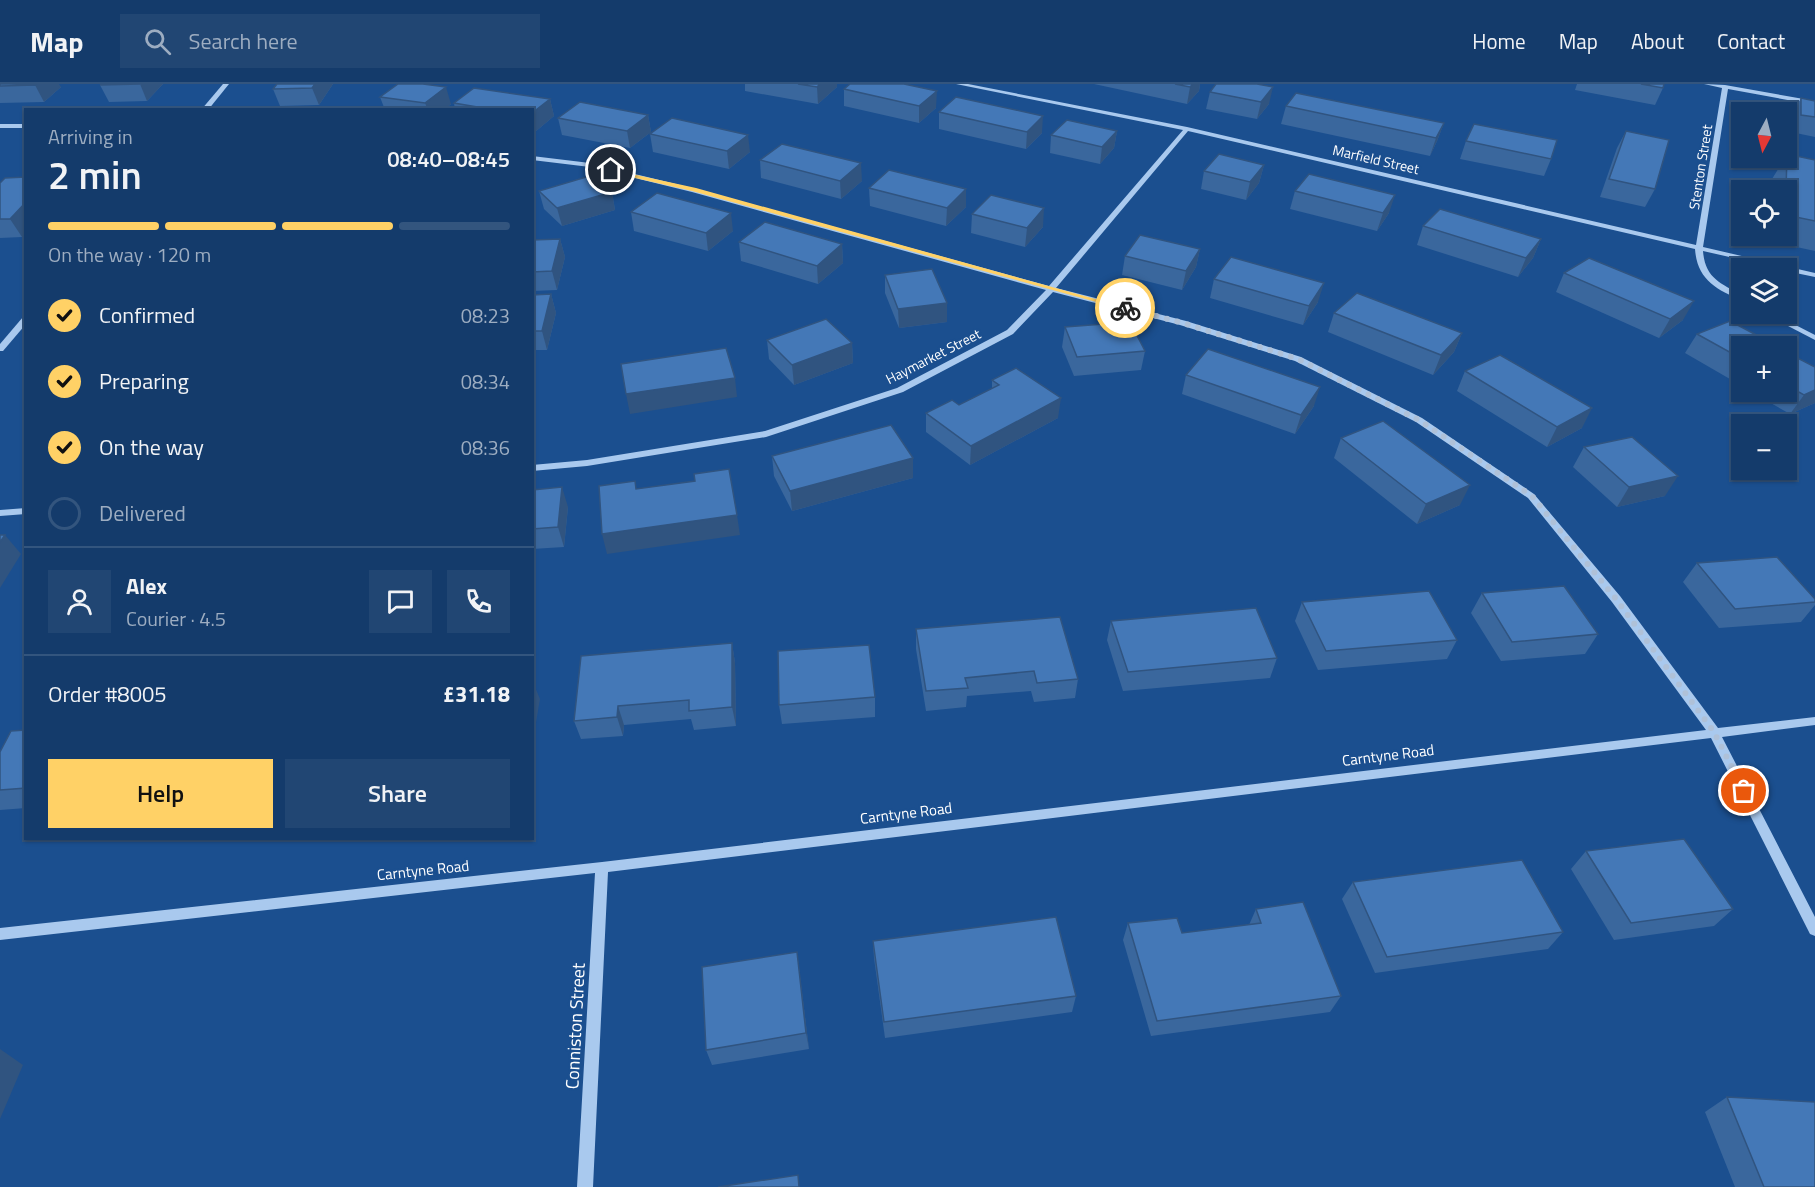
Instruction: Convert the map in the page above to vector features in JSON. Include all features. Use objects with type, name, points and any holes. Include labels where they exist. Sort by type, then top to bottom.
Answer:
[{"type":"street","points":[[206,108],[226,84]]},
{"type":"street","name":"Marfield Street","points":[[959,84],[1187,129],[1736,258]]},
{"type":"street","points":[[1707,84],[1815,103]]},
{"type":"street","name":"Stenton Street","points":[[1699,250],[1725,87]]},
{"type":"street","points":[[0,126],[24,126]]},
{"type":"street","name":"Haymarket Street","points":[[534,468],[587,463],[766,434],[900,390],[1011,332],[1052,289],[1187,129]]},
{"type":"street","points":[[534,158],[590,165],[694,190],[1183,323],[1298,359],[1419,420],[1532,496],[1616,599],[1714,732],[1815,930]]},
{"type":"street","points":[[1699,250],[1699,265],[1711,281],[1731,292]]},
{"type":"street","name":"Marfield Street","points":[[1797,271],[1815,275]]},
{"type":"street","points":[[0,349],[24,321]]},
{"type":"street","points":[[1788,324],[1815,338]]},
{"type":"street","points":[[0,513],[24,511]]},
{"type":"street","name":"Carntyne Road","points":[[0,934],[602,867],[1815,720]]},
{"type":"street","name":"Conniston Street","points":[[585,1187],[602,867]]},
{"type":"building","points":[[0,84],[36,84],[0,86]]},
{"type":"building","points":[[277,84],[315,84],[312,88],[273,89]]},
{"type":"building","points":[[398,84],[446,87],[425,103],[380,97]]},
{"type":"building","points":[[798,84],[820,84],[817,87]]},
{"type":"building","points":[[850,84],[904,84],[937,91],[919,106],[844,89]]},
{"type":"building","points":[[1175,84],[1193,84],[1190,87]]},
{"type":"building","points":[[1216,84],[1257,84],[1273,87],[1261,102],[1210,92]]},
{"type":"building","points":[[1641,84],[1664,84],[1663,88]]},
{"type":"building","points":[[474,88],[550,99],[534,111],[534,108],[483,108],[454,103]]},
{"type":"building","points":[[1296,93],[1444,123],[1436,138],[1286,106]]},
{"type":"building","points":[[956,97],[1043,116],[1027,132],[939,112]]},
{"type":"building","points":[[1801,98],[1815,101],[1815,117],[1801,115]]},
{"type":"building","points":[[580,102],[648,115],[627,131],[558,118]]},
{"type":"building","points":[[672,118],[748,135],[727,151],[650,134]]},
{"type":"building","points":[[1067,120],[1117,131],[1102,147],[1051,135]]},
{"type":"building","points":[[1474,124],[1557,140],[1551,159],[1466,141]]},
{"type":"building","points":[[1626,131],[1669,140],[1655,189],[1609,179]]},
{"type":"building","points":[[782,144],[861,163],[840,181],[760,160]]},
{"type":"building","points":[[1219,154],[1264,165],[1250,182],[1204,171]]},
{"type":"building","points":[[1797,156],[1815,160],[1815,221],[1797,217],[1797,180],[1787,180],[1787,168],[1797,168]]},
{"type":"building","points":[[889,170],[966,189],[947,208],[869,188]]},
{"type":"building","points":[[1309,174],[1395,195],[1383,213],[1295,191]]},
{"type":"building","points":[[593,175],[612,192],[557,208],[539,191]]},
{"type":"building","points":[[24,177],[24,204],[10,219],[0,219],[0,183],[5,178]]},
{"type":"building","points":[[657,193],[731,213],[706,233],[631,212]]},
{"type":"building","points":[[991,195],[1044,208],[1027,228],[972,214]]},
{"type":"building","points":[[1440,209],[1541,239],[1526,258],[1423,226]]},
{"type":"building","points":[[765,222],[842,244],[817,266],[739,242]]},
{"type":"building","points":[[1140,235],[1200,249],[1186,271],[1125,256]]},
{"type":"building","points":[[560,239],[552,271],[534,272],[534,240]]},
{"type":"building","points":[[1231,257],[1324,283],[1309,306],[1214,279]]},
{"type":"building","points":[[1589,258],[1694,301],[1670,319],[1564,273]]},
{"type":"building","points":[[932,269],[947,303],[898,309],[885,275]]},
{"type":"building","points":[[1357,293],[1462,333],[1441,355],[1334,313]]},
{"type":"building","points":[[551,294],[542,331],[534,331],[534,295]]},
{"type":"building","points":[[826,319],[852,343],[792,365],[767,340]]},
{"type":"building","points":[[1730,321],[1731,324],[1736,324],[1758,336],[1731,336],[1731,353],[1697,334]]},
{"type":"building","points":[[1130,322],[1145,351],[1077,357],[1065,327]]},
{"type":"building","points":[[726,348],[735,378],[626,394],[621,364]]},
{"type":"building","points":[[1208,349],[1320,387],[1301,415],[1186,375]]},
{"type":"building","points":[[1500,355],[1592,408],[1557,427],[1465,371]]},
{"type":"building","points":[[1797,358],[1815,367],[1815,390],[1804,395],[1797,391]]},
{"type":"building","points":[[1016,368],[1061,398],[971,446],[926,413],[952,400],[959,405],[999,385],[992,380]]},
{"type":"building","points":[[1383,421],[1470,485],[1426,504],[1341,438]]},
{"type":"building","points":[[891,425],[913,458],[790,491],[772,456]]},
{"type":"building","points":[[1632,437],[1678,476],[1629,487],[1584,447]]},
{"type":"building","points":[[729,469],[737,515],[602,534],[599,486],[635,481],[636,489],[695,481],[694,474]]},
{"type":"building","points":[[562,487],[558,527],[534,529],[534,490]]},
{"type":"building","points":[[1777,557],[1815,599],[1815,602],[1735,609],[1697,563]]},
{"type":"building","points":[[1564,586],[1598,634],[1512,642],[1482,593]]},
{"type":"building","points":[[1429,591],[1457,640],[1326,651],[1302,602]]},
{"type":"building","points":[[1256,608],[1277,658],[1128,672],[1111,621]]},
{"type":"building","points":[[1060,617],[1078,679],[1037,683],[1034,671],[965,678],[968,688],[926,691],[916,629]]},
{"type":"building","points":[[732,643],[732,707],[689,711],[689,700],[618,706],[617,717],[574,721],[581,656]]},
{"type":"building","points":[[869,645],[875,697],[779,705],[778,651]]},
{"type":"building","points":[[24,730],[24,788],[0,790],[0,752],[11,731]]},
{"type":"building","points":[[1684,839],[1733,909],[1631,923],[1586,851]]},
{"type":"building","points":[[1522,860],[1563,932],[1387,957],[1353,882]]},
{"type":"building","points":[[1303,902],[1341,996],[1157,1021],[1128,923],[1177,918],[1182,933],[1261,923],[1256,909]]},
{"type":"building","points":[[1056,917],[1076,996],[884,1022],[873,941]]},
{"type":"building","points":[[797,952],[806,1033],[706,1050],[702,967]]},
{"type":"building","points":[[1727,1097],[1815,1102],[1815,1187],[1764,1187]]},
{"type":"building","points":[[798,1175],[799,1187],[718,1187]]},
{"type":"way so far","points":[[1125,308],[1183,323],[1298,359],[1419,420],[1532,496],[1616,599],[1714,732],[1744,791]]},
{"type":"route","points":[[611,170],[694,190],[1125,308]]}]
